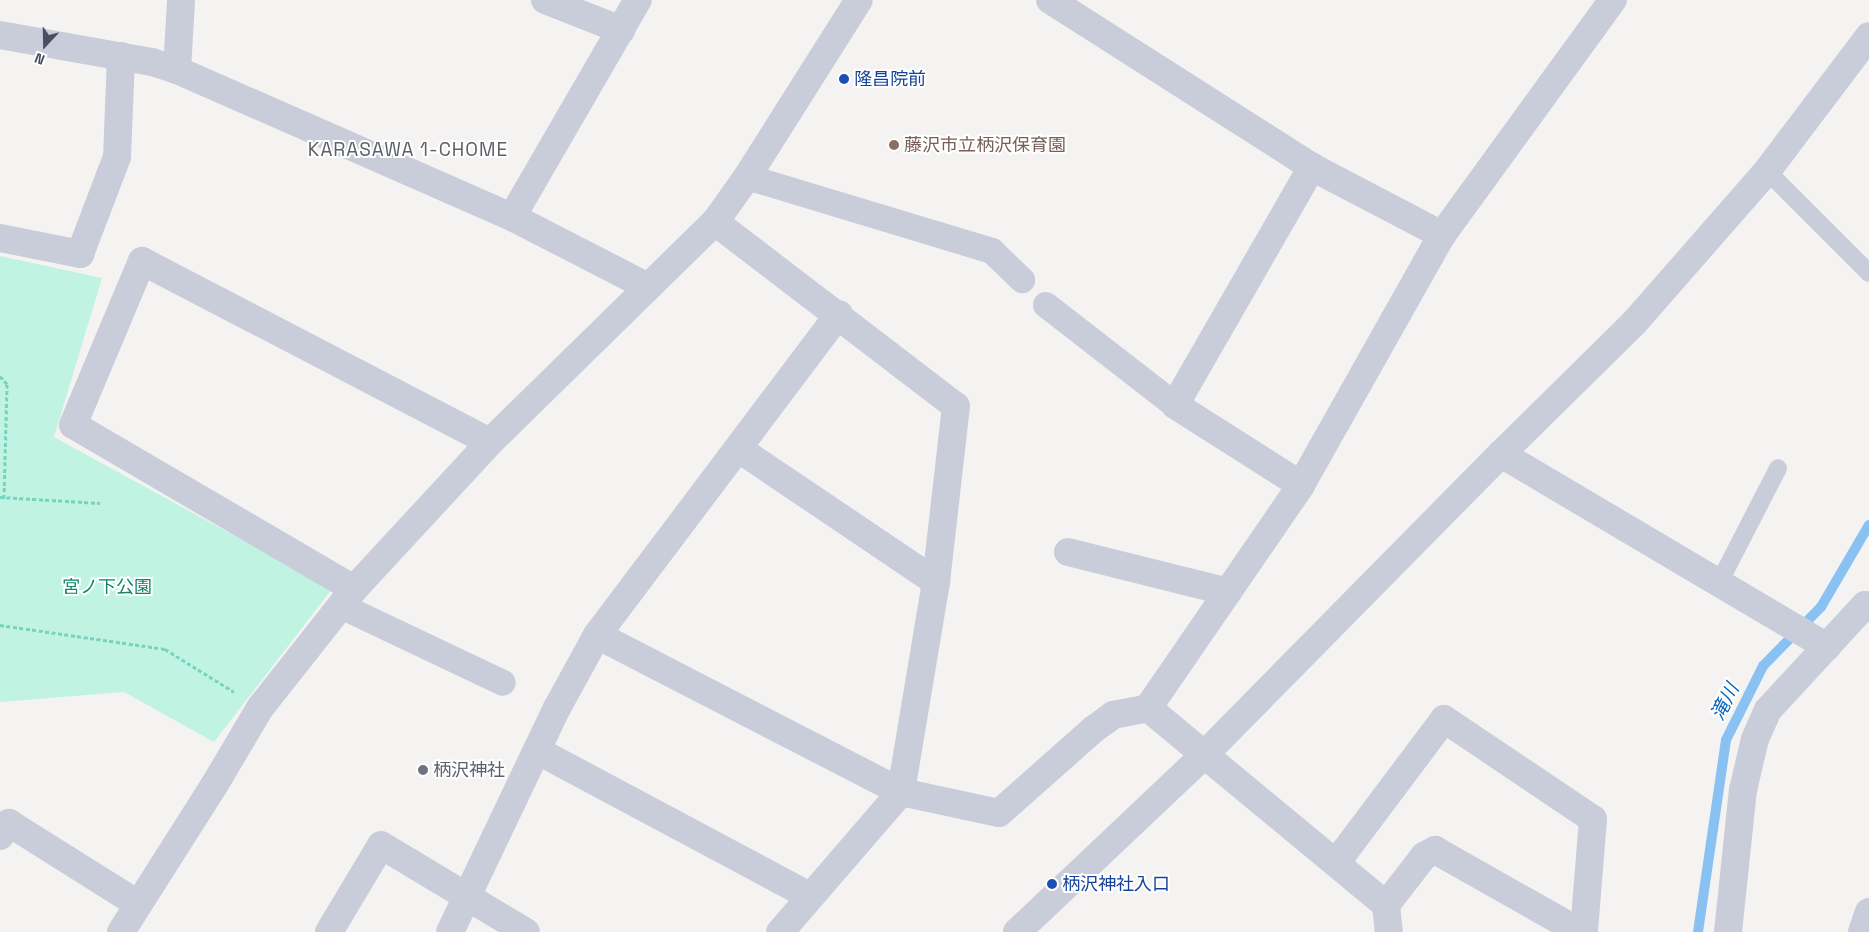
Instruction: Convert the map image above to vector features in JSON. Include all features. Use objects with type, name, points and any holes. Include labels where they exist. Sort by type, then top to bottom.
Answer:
[{"type":"street","points":[[177,70],[180,0]]},
{"type":"street","points":[[545,0],[621,30]]},
{"type":"street","points":[[512,217],[638,0]]},
{"type":"street","points":[[121,932],[215,784],[260,708],[347,598],[490,442],[716,222],[747,177],[859,0]]},
{"type":"street","points":[[597,635],[901,792],[999,814],[1113,715],[1148,708],[1301,486],[1442,235],[1614,0]]},
{"type":"street","points":[[1062,3],[1312,167],[1442,235]]},
{"type":"street","points":[[0,35],[121,56],[177,70],[512,217],[648,287]]},
{"type":"street","points":[[1017,932],[1203,756],[1500,454],[1634,323],[1767,170],[1869,36]]},
{"type":"street","points":[[0,238],[80,254],[117,157],[121,56]]},
{"type":"street","points":[[1175,405],[1312,167]]},
{"type":"street","points":[[747,177],[992,251],[1022,280]]},
{"type":"street","points":[[716,222],[839,314],[956,406],[936,582],[901,792],[780,932]]},
{"type":"street","points":[[490,442],[142,261],[73,425],[347,598],[503,683]]},
{"type":"street","points":[[1046,305],[1175,405],[1301,486]]},
{"type":"street","points":[[450,932],[597,635],[839,314]]},
{"type":"street","points":[[739,449],[936,582]]},
{"type":"street","points":[[1500,454],[1827,647]]},
{"type":"street","points":[[1068,552],[1228,592]]},
{"type":"street","points":[[1728,932],[1743,790],[1755,739],[1768,710],[1868,602]]},
{"type":"street","points":[[1148,708],[1203,756],[1336,863],[1386,906],[1389,932]]},
{"type":"street","points":[[1336,863],[1444,719],[1592,819],[1582,932],[1435,850],[1424,856],[1386,906]]},
{"type":"street","points":[[538,751],[810,896]]},
{"type":"street","points":[[0,836],[9,823],[138,904]]},
{"type":"street","points":[[329,932],[381,845],[526,932]]},
{"type":"street","points":[[1862,932],[1869,912]]},
{"type":"lane","points":[[1767,170],[1869,273]]},
{"type":"lane","points":[[1719,583],[1778,468]]},
{"type":"path","points":[[0,376],[7,384],[2,498],[100,503]]},
{"type":"path","points":[[0,625],[165,649],[260,708]]},
{"type":"green space","name":"宮ノ下公園","points":[[0,256],[102,278],[54,437],[332,589],[214,742],[124,692],[0,702]]},
{"type":"waterway","name":"滝川","points":[[1698,932],[1726,740],[1763,666],[1821,607],[1869,525]]},
{"type":"place","name":"隆昌院前","points":[[844,79]]},
{"type":"place","name":"藤沢市立柄沢保育園","points":[[894,145]]},
{"type":"place","name":"柄沢神社","points":[[423,770]]},
{"type":"place","name":"柄沢神社入口","points":[[1052,884]]},
{"type":"district","name":"KARASAWA 1-CHOME","points":[[408,150]]}]
